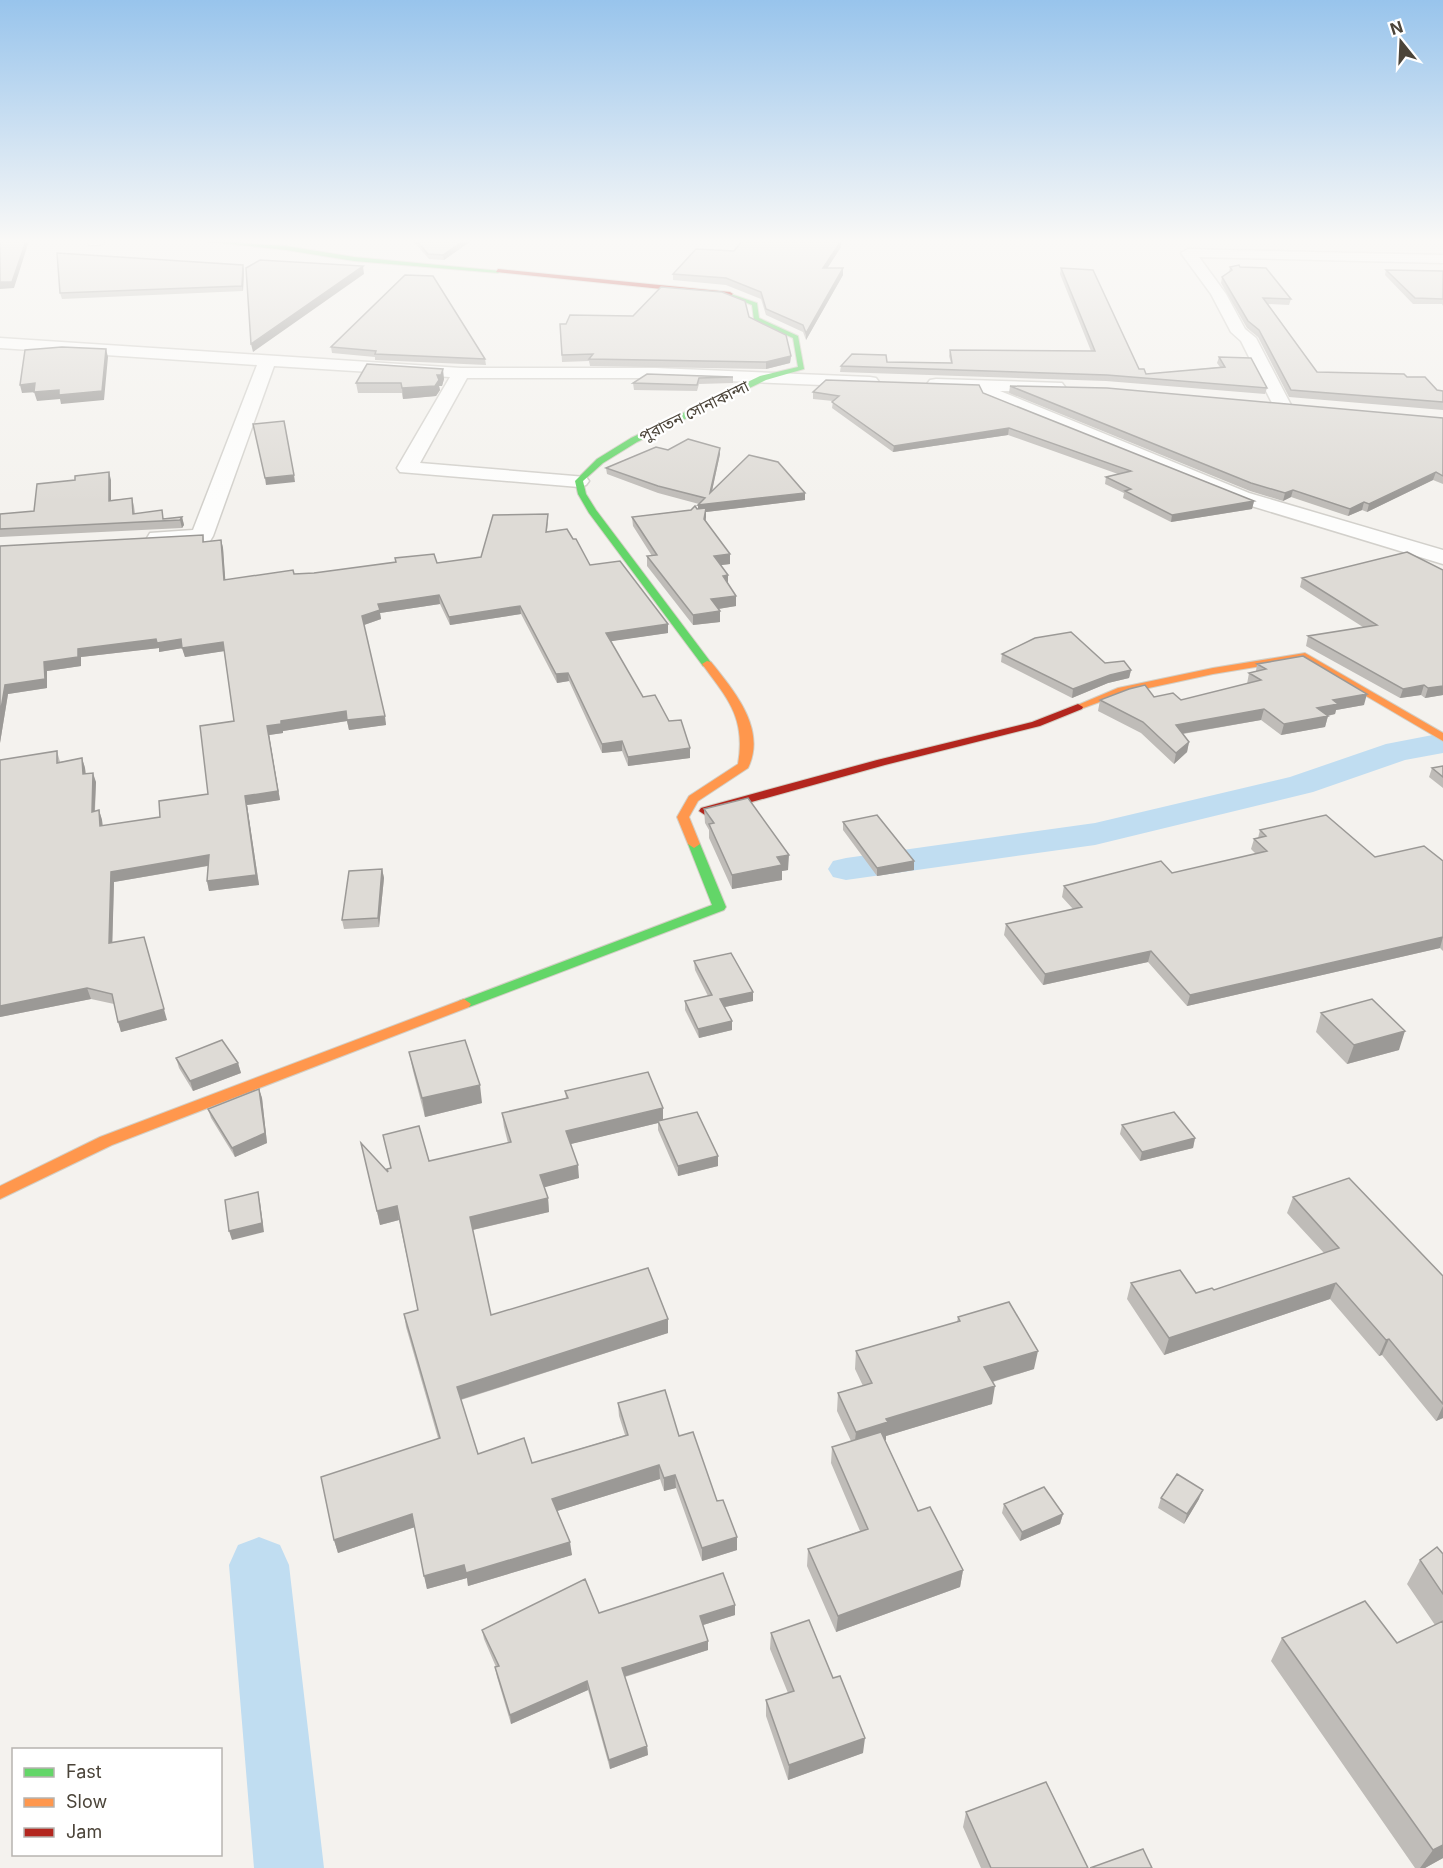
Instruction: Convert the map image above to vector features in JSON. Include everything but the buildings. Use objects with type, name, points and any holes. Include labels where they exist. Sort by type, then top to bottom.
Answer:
[{"type":"street","name":"পুরাতন সোনাকান্দা","points":[[579,481],[600,461],[634,441],[763,378],[802,368],[796,337],[776,328]]},
{"type":"street","points":[[1237,328],[1248,338],[1288,405],[1263,403]]},
{"type":"street","points":[[4,351],[25,345],[461,373],[656,373],[890,382]]},
{"type":"street","points":[[142,539],[202,536],[267,362]]},
{"type":"street","points":[[461,373],[407,468],[579,481],[582,494],[592,511],[741,709],[749,732],[749,746],[744,766],[693,799],[683,817]]},
{"type":"street","points":[[924,383],[1072,387]]},
{"type":"street","points":[[971,385],[1242,497],[1443,557]]},
{"type":"street","points":[[683,817],[882,762],[1036,723],[1118,691],[1213,671],[1305,656],[1443,738]]},
{"type":"street","points":[[0,1193],[106,1141],[719,907],[683,817]]},
{"type":"waterway","points":[[846,869],[1095,834],[1301,785],[1398,751],[1443,743]]},
{"type":"waterway","points":[[259,1565],[289,1868]]},
{"type":"traffic: fast","points":[[707,664],[592,511],[582,494],[579,481],[600,461],[634,440],[763,378],[802,368],[796,337],[776,328]]},
{"type":"traffic: fast","points":[[464,1004],[719,907],[694,844]]},
{"type":"traffic: slow","points":[[1078,707],[1118,691],[1213,671],[1305,656],[1443,738]]},
{"type":"traffic: slow","points":[[694,844],[683,817],[693,799],[744,766],[747,750],[747,735],[740,710],[707,664]]},
{"type":"traffic: slow","points":[[0,1193],[106,1141],[464,1004]]},
{"type":"traffic: jam","points":[[705,811],[881,762],[1036,724],[1078,707]]}]
